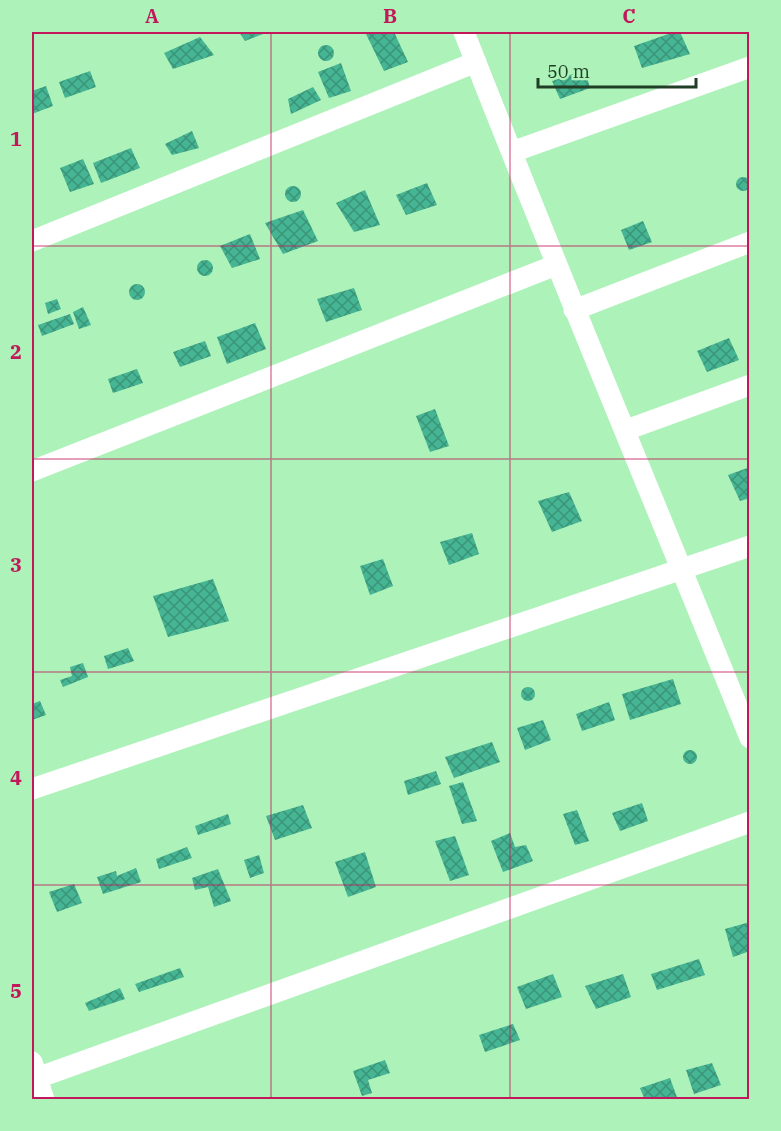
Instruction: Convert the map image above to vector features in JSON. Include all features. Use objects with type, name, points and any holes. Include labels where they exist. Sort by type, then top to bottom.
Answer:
[{"type":"street","points":[[464,32],[574,310],[626,430],[681,568],[742,697],[750,738]]},
{"type":"street","points":[[32,241],[476,62]]},
{"type":"street","points":[[512,152],[750,67]]},
{"type":"street","points":[[574,310],[750,242]]},
{"type":"street","points":[[32,471],[556,265]]},
{"type":"street","points":[[626,430],[750,385]]},
{"type":"street","points":[[32,789],[750,546]]},
{"type":"street","points":[[44,1100],[34,1070],[750,822]]},
{"type":"building","points":[[239,32],[268,32],[245,41]]},
{"type":"building","points":[[365,32],[394,32],[408,62],[384,71]]},
{"type":"building","points":[[680,32],[690,54],[642,68],[634,46]]},
{"type":"building","points":[[200,37],[214,55],[173,69],[164,53]]},
{"type":"building","points":[[323,45],[329,45],[334,53],[332,59],[323,61],[318,56],[318,50]]},
{"type":"building","points":[[341,63],[351,91],[329,98],[318,72]]},
{"type":"building","points":[[585,70],[590,88],[560,99],[552,81]]},
{"type":"building","points":[[90,71],[96,87],[65,98],[59,82]]},
{"type":"building","points":[[46,86],[53,106],[32,114],[32,91]]},
{"type":"building","points":[[313,87],[321,100],[291,114],[288,99]]},
{"type":"building","points":[[192,131],[199,148],[172,155],[165,144]]},
{"type":"building","points":[[131,148],[140,168],[101,183],[93,163]]},
{"type":"building","points":[[83,159],[94,184],[70,192],[60,168]]},
{"type":"building","points":[[740,177],[746,177],[750,184],[746,191],[740,191],[736,187],[736,181]]},
{"type":"building","points":[[427,183],[437,205],[406,215],[396,195]]},
{"type":"building","points":[[293,186],[299,188],[301,194],[299,200],[293,202],[287,200],[285,194],[287,188]]},
{"type":"building","points":[[365,190],[380,225],[354,232],[336,203]]},
{"type":"building","points":[[303,210],[318,241],[283,254],[265,223]]},
{"type":"building","points":[[643,221],[652,242],[629,250],[621,230]]},
{"type":"building","points":[[250,234],[260,259],[232,268],[220,246]]},
{"type":"building","points":[[202,260],[208,260],[213,268],[211,274],[202,276],[197,271],[197,265]]},
{"type":"building","points":[[137,284],[145,292],[137,300],[129,292]]},
{"type":"building","points":[[354,288],[362,310],[326,322],[317,299]]},
{"type":"building","points":[[57,299],[61,309],[48,314],[45,303]]},
{"type":"building","points":[[83,307],[91,325],[79,329],[73,312]]},
{"type":"building","points":[[70,314],[74,324],[42,336],[38,325]]},
{"type":"building","points":[[255,323],[266,349],[227,364],[217,337]]},
{"type":"building","points":[[729,338],[739,360],[707,372],[697,351]]},
{"type":"building","points":[[205,341],[211,356],[180,367],[173,352]]},
{"type":"building","points":[[137,369],[143,383],[113,393],[108,379]]},
{"type":"building","points":[[435,409],[449,446],[430,452],[416,416]]},
{"type":"building","points":[[750,467],[750,498],[740,501],[728,475]]},
{"type":"building","points":[[569,492],[582,521],[552,532],[538,501]]},
{"type":"building","points":[[472,533],[479,554],[449,565],[440,542]]},
{"type":"building","points":[[383,559],[393,586],[370,595],[360,566]]},
{"type":"building","points":[[213,579],[229,621],[168,637],[153,596]]},
{"type":"building","points":[[128,648],[134,661],[108,669],[104,656]]},
{"type":"building","points":[[83,663],[88,677],[63,687],[60,680],[72,676],[70,667]]},
{"type":"building","points":[[673,679],[681,704],[630,720],[622,694]]},
{"type":"building","points":[[525,687],[531,687],[535,694],[531,701],[525,701],[521,697],[521,691]]},
{"type":"building","points":[[40,701],[46,715],[32,720],[32,704]]},
{"type":"building","points":[[609,702],[615,720],[582,731],[576,714]]},
{"type":"building","points":[[543,720],[551,740],[525,750],[517,728]]},
{"type":"building","points":[[492,742],[500,762],[454,778],[445,757]]},
{"type":"building","points":[[687,750],[693,750],[697,757],[693,764],[687,764],[683,760],[683,754]]},
{"type":"building","points":[[436,771],[441,784],[408,795],[404,781]]},
{"type":"building","points":[[463,782],[477,821],[462,824],[449,786]]},
{"type":"building","points":[[642,803],[648,821],[620,831],[612,813]]},
{"type":"building","points":[[303,805],[312,828],[275,840],[266,816]]},
{"type":"building","points":[[577,810],[589,841],[575,845],[563,814]]},
{"type":"building","points":[[228,814],[231,824],[198,835],[195,826]]},
{"type":"building","points":[[510,833],[515,847],[526,845],[533,861],[503,872],[491,841]]},
{"type":"building","points":[[455,836],[469,875],[450,881],[435,841]]},
{"type":"building","points":[[187,847],[192,858],[159,869],[156,859]]},
{"type":"building","points":[[365,852],[376,887],[348,897],[335,862]]},
{"type":"building","points":[[259,855],[264,873],[250,878],[244,860]]},
{"type":"building","points":[[136,868],[141,882],[103,894],[97,877],[116,871],[117,876]]},
{"type":"building","points":[[218,869],[231,901],[214,907],[208,887],[195,890],[192,878]]},
{"type":"building","points":[[74,884],[82,903],[57,912],[49,892]]},
{"type":"building","points":[[750,922],[750,951],[733,957],[725,929]]},
{"type":"building","points":[[699,959],[705,975],[657,990],[651,974]]},
{"type":"building","points":[[180,968],[184,977],[139,992],[135,984]]},
{"type":"building","points":[[553,974],[562,997],[526,1009],[517,987]]},
{"type":"building","points":[[623,974],[631,997],[596,1009],[585,986]]},
{"type":"building","points":[[120,988],[125,999],[89,1011],[85,1003]]},
{"type":"building","points":[[513,1024],[520,1040],[485,1052],[479,1035]]},
{"type":"building","points":[[385,1060],[390,1073],[368,1080],[372,1093],[362,1096],[353,1071]]},
{"type":"building","points":[[712,1063],[721,1085],[694,1094],[686,1070]]},
{"type":"building","points":[[670,1078],[678,1100],[645,1100],[640,1088]]}]
